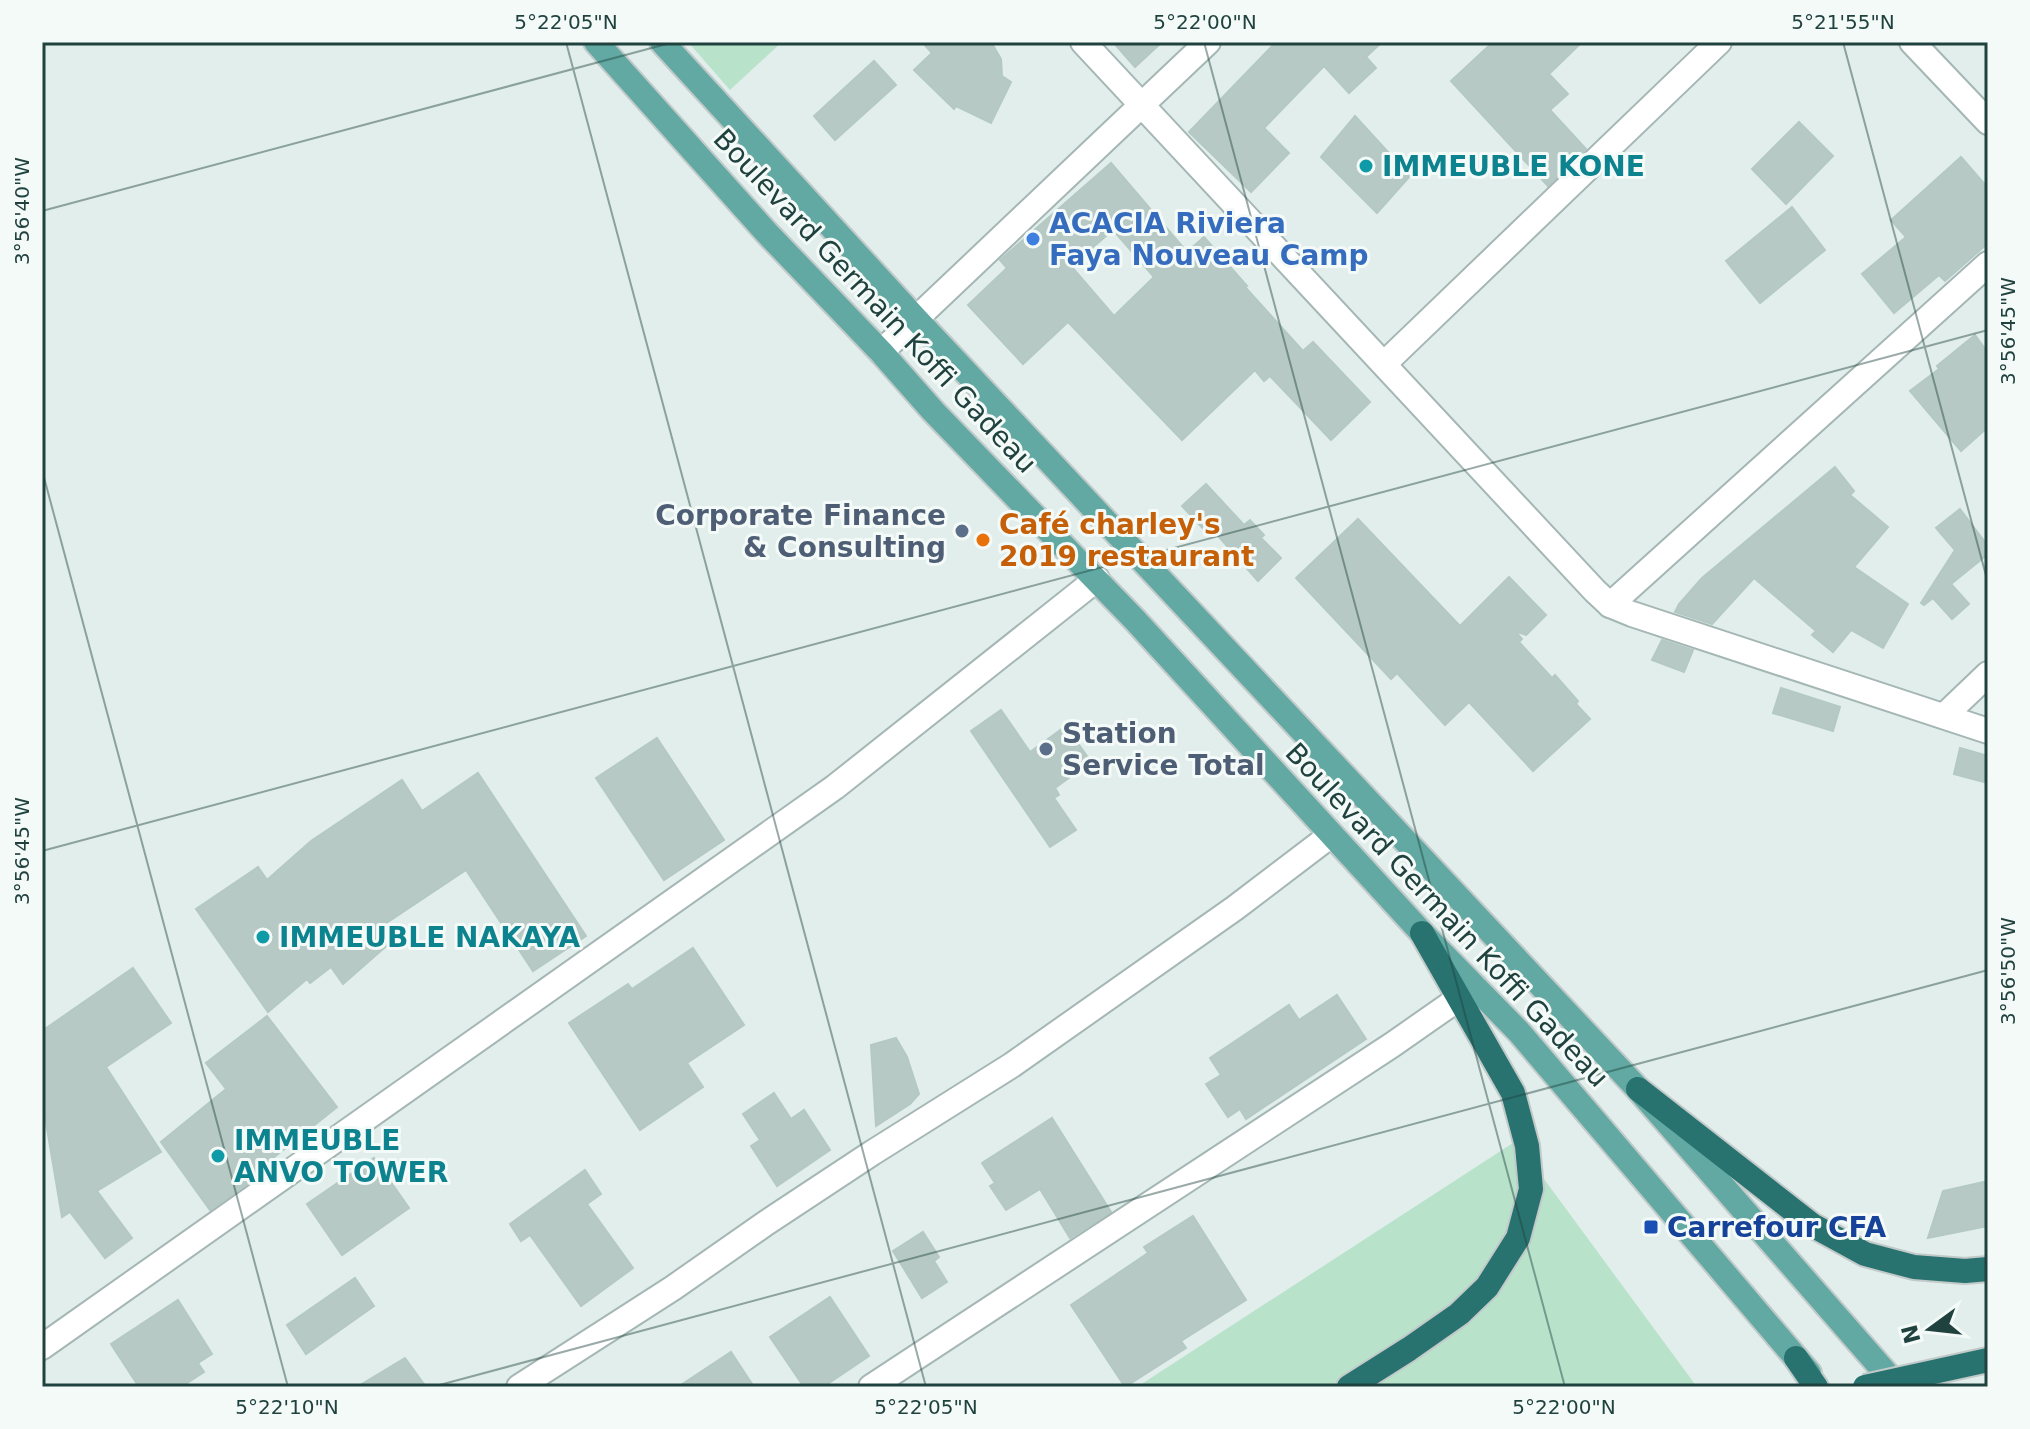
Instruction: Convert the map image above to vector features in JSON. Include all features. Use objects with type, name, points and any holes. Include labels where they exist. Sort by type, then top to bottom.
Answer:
[{"type":"highway","points":[[1349,1387],[1459,1314],[1487,1287],[1518,1238],[1531,1189],[1527,1146],[1513,1093],[1467,993],[1422,933]]},
{"type":"highway","points":[[1638,1089],[1812,1225],[1865,1254],[1914,1267],[1965,1271],[1988,1269]]},
{"type":"highway","points":[[1796,1358],[1819,1387]]},
{"type":"highway","points":[[1865,1387],[1988,1360]]},
{"type":"main road","name":"Boulevard Germain Koffi Gadeau","points":[[596,42],[766,232],[933,411],[1097,579],[1422,933]]},
{"type":"main road","name":"Boulevard Germain Koffi Gadeau","points":[[662,42],[916,319],[1638,1089],[1898,1387]]},
{"type":"main road","name":"Boulevard Germain Koffi Gadeau","points":[[1467,993],[1519,1032],[1796,1358]]},
{"type":"street","points":[[1083,42],[1610,605],[1988,731]]},
{"type":"street","points":[[881,352],[1208,42]]},
{"type":"street","points":[[1385,363],[1719,42]]},
{"type":"street","points":[[1912,42],[1988,122]]},
{"type":"street","points":[[1610,605],[1988,264]]},
{"type":"street","points":[[42,1347],[835,787],[1097,579]]},
{"type":"street","points":[[1944,716],[1988,674]]},
{"type":"street","points":[[519,1387],[673,1288],[858,1162],[1012,1065],[1235,908],[1331,835]]},
{"type":"street","points":[[871,1387],[1467,993]]},
{"type":"green space","points":[[688,42],[782,42],[730,90]]},
{"type":"green space","points":[[1516,1141],[1697,1387],[1137,1387]]},
{"type":"building","points":[[922,42],[991,42],[1001,59],[1002,76],[1011,82],[991,123],[956,106],[954,109],[914,70],[932,53]]},
{"type":"building","points":[[1113,42],[1162,42],[1135,67]]},
{"type":"building","points":[[1276,42],[1382,42],[1366,57],[1376,68],[1349,93],[1324,66],[1264,128],[1289,153],[1251,192],[1189,132]]},
{"type":"building","points":[[1493,42],[1582,42],[1549,74],[1568,94],[1550,110],[1586,149],[1548,186],[1451,81]]},
{"type":"building","points":[[874,61],[896,85],[835,140],[814,116]]},
{"type":"building","name":"IMMEUBLE KONE","points":[[1355,116],[1410,176],[1377,213],[1321,157]]},
{"type":"building","points":[[1799,122],[1833,156],[1786,204],[1752,169]]},
{"type":"building","points":[[1961,157],[1988,188],[1988,243],[1945,281],[1939,275],[1894,313],[1862,274],[1906,237],[1891,220]]},
{"type":"building","points":[[1111,163],[1187,252],[1204,237],[1303,351],[1313,342],[1370,402],[1331,440],[1270,376],[1264,381],[1255,370],[1182,440],[1068,322],[1023,364],[968,305],[1007,268],[1000,260]],"holes":[[[1113,230],[1154,277],[1114,316],[1071,266]]]},
{"type":"building","points":[[1792,207],[1825,250],[1760,303],[1726,261]]},
{"type":"building","points":[[1975,335],[1988,353],[1988,427],[1961,451],[1910,391]]},
{"type":"building","points":[[1835,467],[1854,491],[1850,495],[1888,527],[1854,567],[1908,604],[1883,648],[1851,630],[1833,652],[1812,635],[1816,631],[1754,578],[1712,624],[1675,612],[1702,578]]},
{"type":"building","points":[[1206,484],[1244,525],[1250,520],[1264,535],[1261,538],[1281,558],[1258,581],[1212,529],[1207,533],[1182,506]]},
{"type":"building","points":[[1960,509],[1988,546],[1988,554],[1951,584],[1969,604],[1952,619],[1933,598],[1924,605],[1921,603],[1955,550],[1936,528]]},
{"type":"building","points":[[1358,519],[1460,626],[1509,577],[1546,615],[1526,635],[1515,631],[1522,639],[1519,642],[1552,678],[1555,675],[1590,719],[1533,771],[1469,702],[1445,725],[1397,673],[1391,679],[1296,578]]},
{"type":"building","points":[[1662,640],[1693,650],[1684,672],[1652,660]]},
{"type":"building","points":[[1781,688],[1840,707],[1833,731],[1773,713]]},
{"type":"building","points":[[1001,710],[1030,752],[1066,726],[1091,762],[1055,788],[1059,795],[1054,798],[1076,830],[1050,847],[971,731]]},
{"type":"building","points":[[657,738],[724,840],[664,880],[596,778]]},
{"type":"building","points":[[1960,748],[1988,756],[1984,782],[1954,774]]},
{"type":"building","points":[[478,773],[586,936],[533,971],[466,870],[382,926],[392,941],[343,984],[331,967],[310,983],[307,979],[268,1012],[196,909],[258,867],[267,880],[311,841],[402,780],[422,811]]},
{"type":"building","points":[[693,948],[744,1025],[687,1063],[703,1087],[640,1130],[569,1023],[628,984],[632,989]]},
{"type":"building","points":[[133,968],[171,1023],[106,1067],[161,1152],[97,1191],[132,1238],[105,1258],[70,1212],[62,1217],[42,1099],[42,1031]]},
{"type":"building","points":[[1337,995],[1366,1039],[1246,1119],[1240,1109],[1228,1117],[1206,1084],[1221,1075],[1210,1058],[1289,1005],[1299,1020]]},
{"type":"building","points":[[267,1016],[337,1107],[268,1162],[271,1167],[210,1210],[161,1142],[226,1089],[206,1063]]},
{"type":"building","points":[[896,1038],[907,1057],[919,1094],[910,1104],[876,1126],[871,1045]]},
{"type":"building","points":[[774,1093],[791,1119],[804,1110],[830,1150],[777,1186],[751,1146],[760,1140],[743,1114]]},
{"type":"building","points":[[1052,1118],[1111,1212],[1070,1238],[1040,1189],[1006,1210],[990,1186],[995,1183],[982,1163]]},
{"type":"building","points":[[374,1158],[409,1208],[342,1255],[307,1204]]},
{"type":"building","points":[[585,1170],[601,1194],[587,1204],[633,1268],[581,1306],[530,1235],[521,1241],[510,1224]]},
{"type":"building","points":[[1988,1181],[1988,1226],[1928,1238],[1943,1191]]},
{"type":"building","points":[[1193,1216],[1246,1300],[1181,1341],[1186,1348],[1125,1387],[1071,1305],[1148,1253],[1144,1247]]},
{"type":"building","points":[[923,1232],[939,1257],[934,1261],[947,1282],[922,1298],[893,1251]]},
{"type":"building","points":[[355,1278],[374,1306],[306,1354],[287,1325]]},
{"type":"building","points":[[830,1297],[869,1356],[823,1387],[804,1387],[770,1337]]},
{"type":"building","points":[[178,1300],[212,1354],[198,1363],[204,1372],[181,1387],[139,1387],[111,1344]]},
{"type":"building","points":[[731,1352],[754,1387],[678,1387]]},
{"type":"building","points":[[405,1358],[426,1387],[357,1387]]},
{"type":"place","name":"IMMEUBLE KONE","points":[[1366,166]]},
{"type":"place","name":"ACACIA Riviera Faya Nouveau Camp","points":[[1033,239]]},
{"type":"place","name":"Corporate Finance & Consulting","points":[[962,531]]},
{"type":"place","name":"Café charley's 2019 restaurant","points":[[983,540]]},
{"type":"place","name":"Station Service Total","points":[[1046,749]]},
{"type":"place","name":"IMMEUBLE NAKAYA","points":[[263,937]]},
{"type":"place","name":"IMMEUBLE ANVO TOWER","points":[[218,1156]]},
{"type":"place","name":"Carrefour CFA","points":[[1651,1227]]}]
